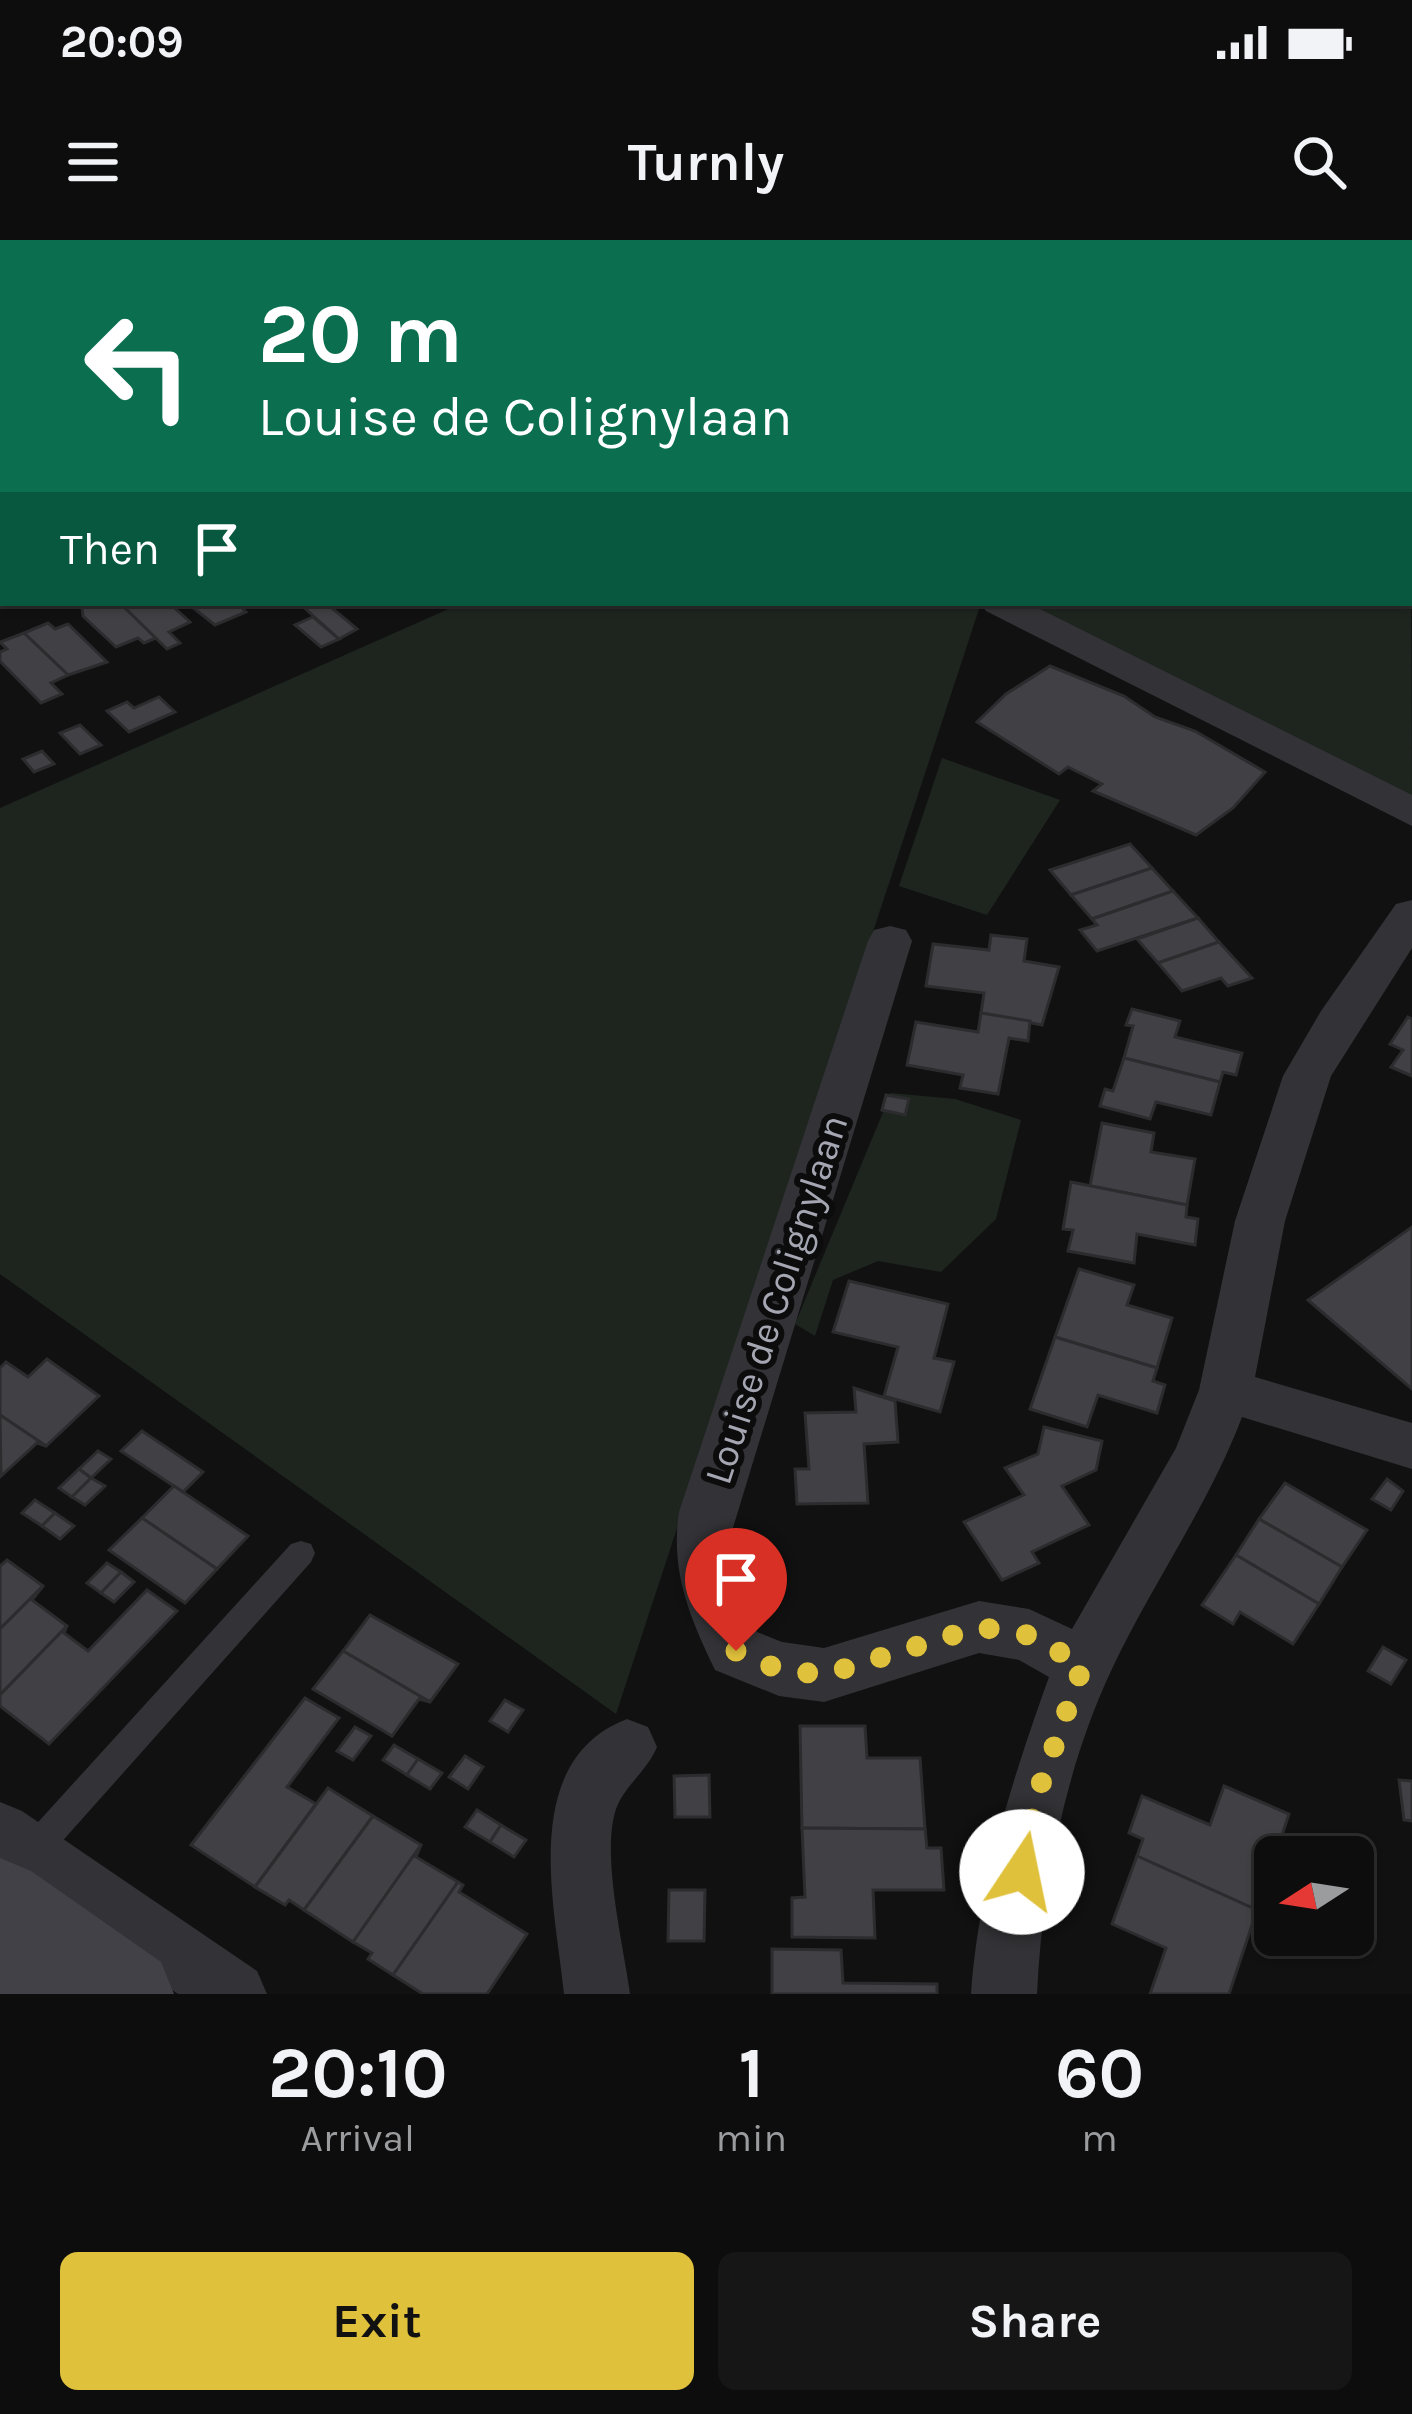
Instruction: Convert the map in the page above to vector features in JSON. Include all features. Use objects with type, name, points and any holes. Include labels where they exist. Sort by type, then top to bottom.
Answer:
[{"type":"street","points":[[1005,606],[1412,812]]},
{"type":"street","points":[[1004,1994],[1006,1947],[1036,1798],[1083,1665],[1173,1506],[1226,1390],[1260,1221],[1307,1076],[1337,1023],[1412,915]]},
{"type":"street","name":"Louise de Colignylaan","points":[[890,941],[706,1512],[701,1543],[705,1578],[736,1651],[778,1669],[824,1675],[979,1627],[1028,1635],[1083,1665]]},
{"type":"street","points":[[1226,1390],[1412,1446]]},
{"type":"street","points":[[597,1994],[578,1838],[592,1787],[627,1747]]},
{"type":"street","points":[[10,1862],[129,1994]]},
{"type":"street","points":[[10,1862],[235,1994]]},
{"type":"street","points":[[0,1975],[26,1994]]},
{"type":"lane","points":[[10,1862],[301,1553]]},
{"type":"shaded area","points":[[455,606],[980,606],[616,1714],[0,1274],[0,808]]},
{"type":"shaded area","points":[[1014,606],[1411,606],[1412,797]]},
{"type":"shaded area","points":[[942,758],[1060,800],[987,915],[899,886]]},
{"type":"shaded area","points":[[891,1093],[955,1099],[1021,1120],[996,1219],[941,1272],[878,1261],[833,1280],[815,1336],[795,1324]]},
{"type":"building","points":[[123,606],[156,638],[144,643],[138,638],[116,647],[83,616],[82,608]]},
{"type":"building","points":[[123,606],[172,606],[190,622],[169,632],[180,643],[167,649]]},
{"type":"building","points":[[191,606],[240,606],[246,612],[215,625]]},
{"type":"building","points":[[302,606],[330,606],[357,629],[339,639]]},
{"type":"building","points":[[313,617],[339,639],[321,647],[295,625]]},
{"type":"building","points":[[48,623],[55,629],[68,624],[107,662],[68,675],[24,633]]},
{"type":"building","points":[[24,633],[68,675],[51,683],[62,694],[41,703],[0,661],[0,652],[7,649],[0,642]]},
{"type":"building","points":[[1050,666],[1195,731],[1265,772],[1233,808],[1196,835],[1093,791],[1102,784],[1068,767],[1059,774],[977,722],[1006,694]]},
{"type":"building","points":[[159,697],[175,712],[129,732],[107,711],[127,702],[134,708]]},
{"type":"building","points":[[80,725],[101,745],[80,754],[60,733]]},
{"type":"building","points":[[42,751],[54,764],[34,772],[23,759]]},
{"type":"building","points":[[1130,844],[1152,868],[1071,895],[1050,870]]},
{"type":"building","points":[[1152,868],[1173,891],[1092,919],[1071,895]]},
{"type":"building","points":[[1173,891],[1198,918],[1097,951],[1080,930],[1097,925],[1092,919]]},
{"type":"building","points":[[1198,918],[1219,942],[1158,963],[1137,939]]},
{"type":"building","points":[[991,935],[1027,939],[1024,961],[1059,967],[1042,1025],[981,1013],[984,993],[926,986],[933,944],[989,950]]},
{"type":"building","points":[[1219,942],[1252,978],[1228,986],[1221,978],[1182,991],[1158,963]]},
{"type":"building","points":[[1132,1009],[1180,1021],[1175,1037],[1242,1053],[1236,1075],[1223,1072],[1220,1082],[1124,1058],[1133,1026],[1126,1025]]},
{"type":"building","points":[[981,1013],[1030,1021],[1028,1041],[1009,1038],[998,1094],[960,1088],[963,1075],[907,1065],[916,1022],[978,1032]]},
{"type":"building","points":[[1408,1017],[1412,1019],[1412,1076],[1391,1067],[1403,1050],[1390,1044]]},
{"type":"building","points":[[1124,1058],[1220,1082],[1211,1115],[1156,1102],[1150,1119],[1100,1106],[1105,1089],[1113,1091]]},
{"type":"building","points":[[886,1095],[909,1099],[905,1115],[882,1110]]},
{"type":"building","points":[[1102,1123],[1154,1133],[1151,1152],[1195,1159],[1187,1205],[1090,1186]]},
{"type":"building","points":[[1071,1182],[1187,1205],[1186,1217],[1198,1219],[1195,1245],[1137,1234],[1134,1263],[1068,1251],[1073,1230],[1063,1229]]},
{"type":"building","points":[[1412,1227],[1412,1389],[1308,1300]]},
{"type":"building","points":[[1079,1269],[1134,1285],[1127,1305],[1172,1318],[1157,1368],[1055,1337]]},
{"type":"building","points":[[849,1281],[948,1304],[934,1358],[954,1362],[940,1412],[884,1396],[898,1347],[833,1332]]},
{"type":"building","points":[[1055,1337],[1157,1368],[1153,1381],[1165,1385],[1157,1413],[1098,1395],[1087,1427],[1030,1409]]},
{"type":"building","points":[[47,1359],[99,1396],[46,1446],[0,1415],[0,1368],[6,1362],[28,1377]]},
{"type":"building","points":[[854,1388],[895,1401],[898,1442],[864,1444],[868,1503],[797,1504],[795,1469],[809,1469],[805,1413],[856,1412]]},
{"type":"building","points":[[0,1415],[46,1446],[37,1443],[1,1476]]},
{"type":"building","points":[[1044,1427],[1102,1441],[1096,1470],[1062,1486],[1089,1525],[1032,1552],[1039,1563],[1002,1580],[964,1522],[1024,1495],[1005,1468],[1038,1454]]},
{"type":"building","points":[[142,1431],[203,1472],[183,1492],[121,1451]]},
{"type":"building","points":[[98,1451],[111,1459],[91,1478],[79,1469]]},
{"type":"building","points":[[79,1469],[91,1478],[72,1497],[59,1488]]},
{"type":"building","points":[[91,1478],[105,1486],[85,1505],[72,1497]]},
{"type":"building","points":[[1387,1479],[1403,1491],[1391,1510],[1372,1499]]},
{"type":"building","points":[[1285,1483],[1367,1530],[1342,1567],[1259,1519]]},
{"type":"building","points":[[174,1486],[248,1536],[217,1569],[142,1518]]},
{"type":"building","points":[[35,1500],[55,1513],[42,1526],[22,1513]]},
{"type":"building","points":[[55,1513],[74,1526],[60,1539],[42,1526]]},
{"type":"building","points":[[142,1518],[217,1569],[185,1603],[109,1550]]},
{"type":"building","points":[[1259,1519],[1342,1567],[1319,1604],[1236,1555]]},
{"type":"building","points":[[1236,1555],[1319,1604],[1293,1644],[1240,1612],[1233,1624],[1202,1605]]},
{"type":"building","points":[[7,1560],[43,1586],[0,1629],[0,1566]]},
{"type":"building","points":[[107,1563],[121,1572],[101,1593],[87,1583]]},
{"type":"building","points":[[121,1572],[134,1582],[114,1602],[101,1593]]},
{"type":"building","points":[[43,1586],[32,1600],[67,1626],[0,1695],[0,1629]]},
{"type":"building","points":[[147,1590],[177,1611],[49,1744],[0,1706],[0,1695],[67,1626],[64,1633],[88,1651]]},
{"type":"building","points":[[370,1615],[458,1664],[430,1702],[343,1651]]},
{"type":"building","points":[[1383,1647],[1406,1660],[1391,1684],[1368,1671]]},
{"type":"building","points":[[343,1651],[430,1702],[419,1699],[392,1736],[313,1689]]},
{"type":"building","points":[[305,1698],[339,1718],[287,1787],[316,1804],[255,1887],[191,1845]]},
{"type":"building","points":[[505,1700],[523,1710],[508,1732],[490,1721]]},
{"type":"building","points":[[800,1726],[865,1726],[867,1758],[920,1758],[925,1829],[802,1828]]},
{"type":"building","points":[[355,1727],[371,1736],[353,1760],[337,1751]]},
{"type":"building","points":[[394,1745],[418,1759],[407,1775],[383,1760]]},
{"type":"building","points":[[465,1756],[483,1767],[468,1789],[449,1777]]},
{"type":"building","points":[[418,1759],[442,1773],[430,1789],[407,1775]]},
{"type":"building","points":[[709,1775],[710,1817],[675,1817],[674,1776]]},
{"type":"building","points":[[1399,1780],[1412,1781],[1412,1821],[1404,1820]]},
{"type":"building","points":[[1224,1786],[1289,1814],[1282,1836],[1254,1836],[1254,1909],[1137,1856],[1143,1839],[1129,1833],[1142,1796],[1210,1825]]},
{"type":"building","points":[[328,1788],[373,1816],[304,1910],[289,1900],[285,1905],[255,1887]]},
{"type":"building","points":[[477,1810],[501,1825],[490,1842],[465,1827]]},
{"type":"building","points":[[373,1816],[421,1845],[353,1942],[304,1910]]},
{"type":"building","points":[[501,1825],[526,1840],[514,1857],[490,1842]]},
{"type":"building","points":[[802,1828],[925,1829],[927,1848],[941,1848],[944,1890],[873,1890],[875,1938],[792,1937],[792,1898],[805,1897]]},
{"type":"building","points":[[421,1845],[416,1857],[458,1882],[393,1975],[368,1959],[372,1953],[353,1942]]},
{"type":"building","points":[[1137,1856],[1254,1909],[1229,1994],[1150,1994],[1166,1948],[1112,1924]]},
{"type":"building","points":[[458,1882],[463,1885],[459,1892],[527,1934],[487,1994],[423,1994],[393,1975]]},
{"type":"building","points":[[669,1890],[705,1890],[704,1941],[668,1941]]},
{"type":"building","points":[[772,1949],[841,1950],[843,1983],[937,1984],[937,1994],[772,1994]]},
{"type":"route","points":[[736,1651],[778,1669],[824,1675],[979,1627],[1028,1635],[1083,1665],[1036,1798],[1022,1872]]}]
